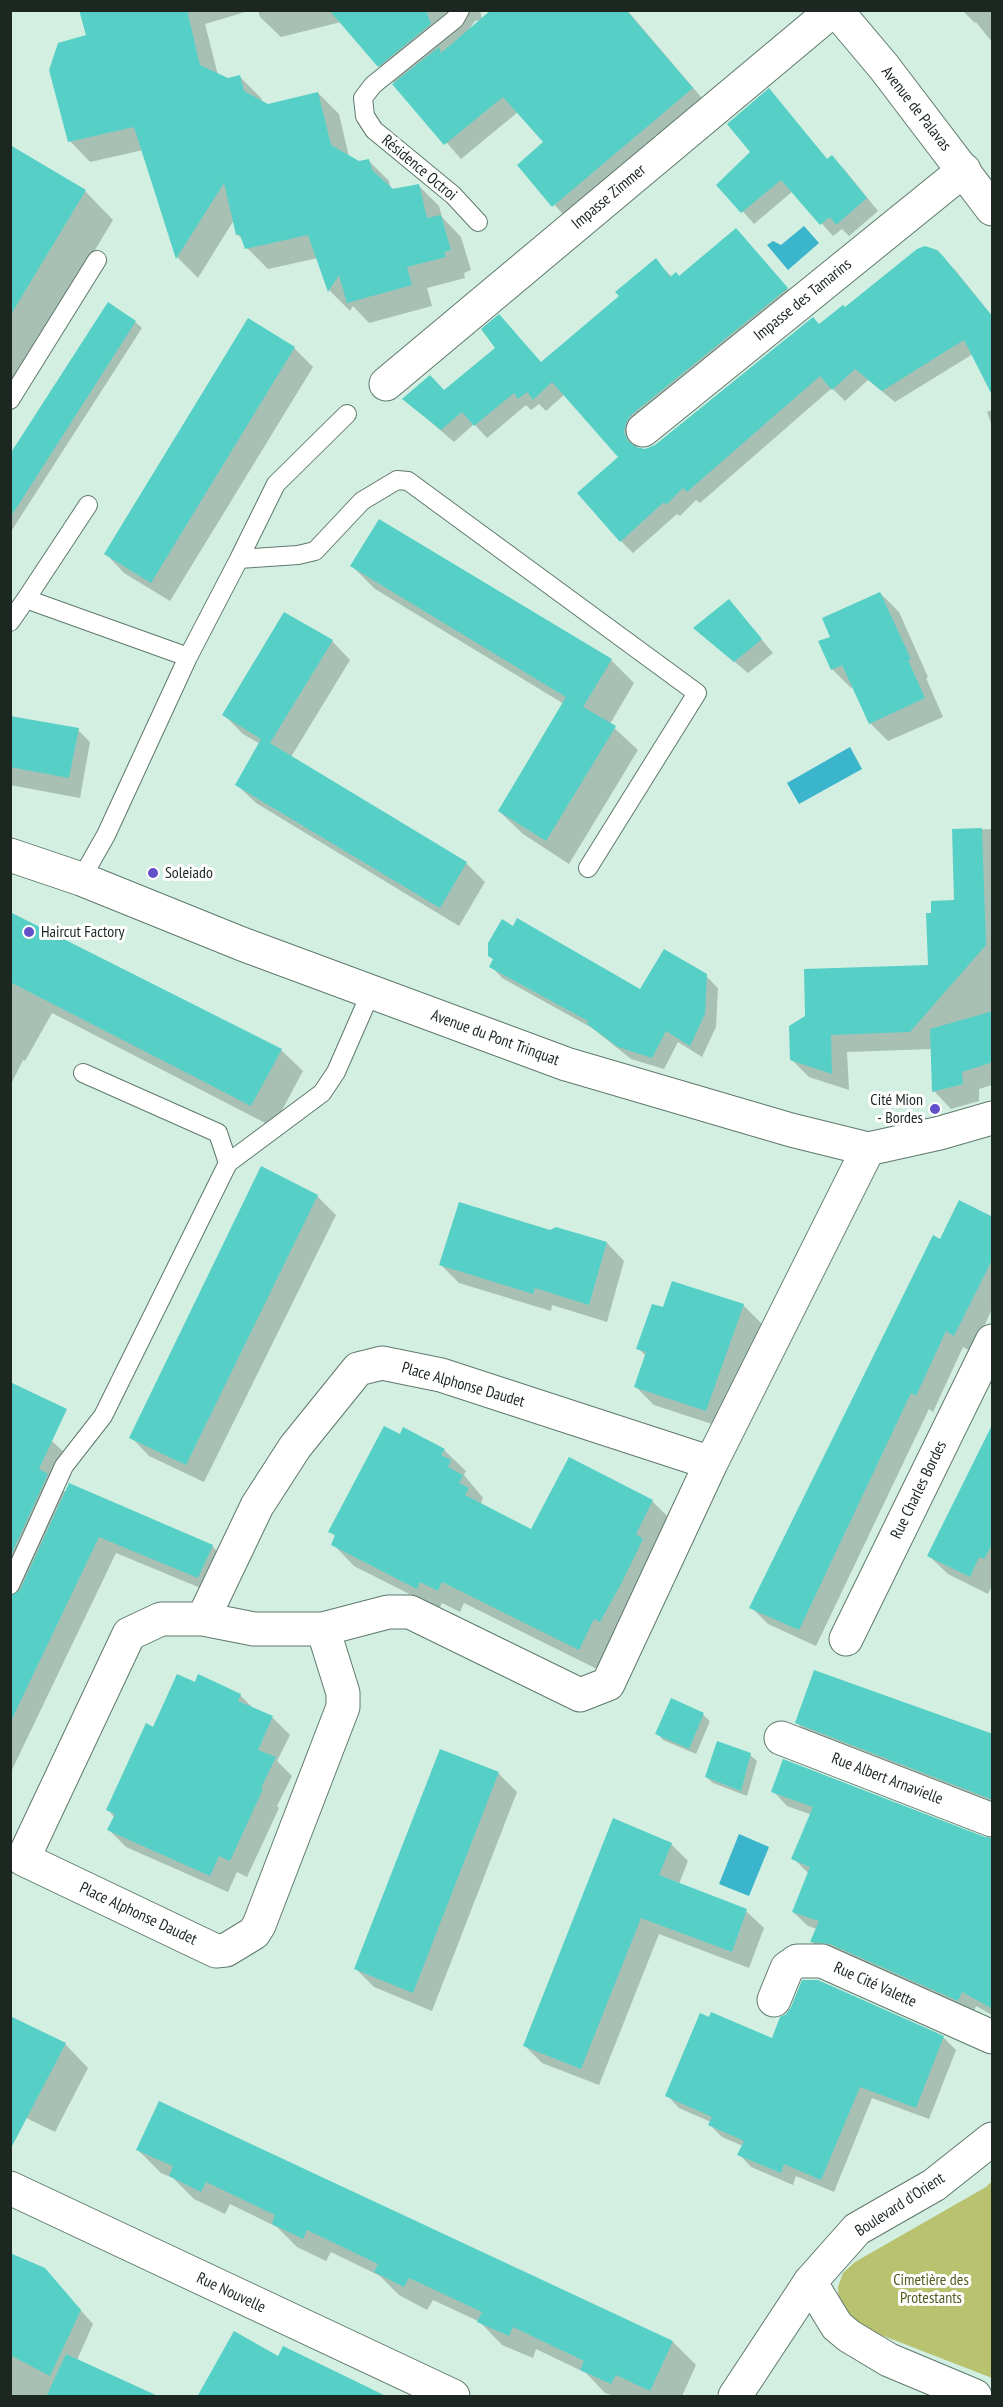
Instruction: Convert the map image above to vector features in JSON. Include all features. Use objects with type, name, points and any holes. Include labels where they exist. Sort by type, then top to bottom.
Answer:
[{"type":"street","name":"Avenue de Palavas","points":[[835,10],[993,209]]},
{"type":"street","name":"Impasse Zimmer","points":[[386,384],[835,10]]},
{"type":"street","name":"Impasse des Tamarins","points":[[643,430],[964,170]]},
{"type":"street","name":"Avenue du Pont Trinquat","points":[[10,855],[81,879],[370,992],[566,1064],[792,1130],[868,1149],[940,1133],[993,1118]]},
{"type":"street","name":"Place Alphonse Daudet","points":[[323,1629],[344,1693],[343,1707],[260,1925],[254,1934],[226,1950],[216,1951],[17,1857],[129,1634],[161,1619],[203,1619],[254,1629],[323,1629],[388,1612],[410,1612],[580,1695],[608,1684],[711,1463],[868,1149]]},
{"type":"street","name":"Rue Charles Bordes","points":[[846,1639],[993,1341]]},
{"type":"street","name":"Place Alphonse Daudet","points":[[203,1619],[256,1506],[295,1447],[358,1369],[382,1363],[441,1375],[711,1463]]},
{"type":"street","name":"Rue Albert Arnavielle","points":[[781,1738],[993,1820]]},
{"type":"street","name":"Rue Cité Valette","points":[[774,2000],[787,1968],[797,1961],[822,1961],[993,2037]]},
{"type":"street","name":"Boulevard d'Orient","points":[[735,2397],[810,2282],[857,2229],[934,2185],[993,2139]]},
{"type":"street","name":"Rue Nouvelle","points":[[10,2188],[453,2397]]},
{"type":"street","points":[[810,2282],[837,2326],[849,2336],[889,2360],[975,2397]]},
{"type":"lane","name":"Résidence Octroi","points":[[460,10],[455,19],[373,85],[363,98],[365,116],[374,130],[453,195],[478,222]]},
{"type":"lane","points":[[10,400],[97,260]]},
{"type":"lane","points":[[81,879],[106,835],[188,657],[276,484],[347,414]]},
{"type":"lane","points":[[239,559],[298,555],[315,551],[362,501],[397,480],[408,481],[697,693],[588,868]]},
{"type":"lane","points":[[10,621],[88,505]]},
{"type":"lane","points":[[26,599],[188,657]]},
{"type":"lane","points":[[10,1585],[64,1466],[104,1416],[228,1163],[322,1093],[336,1072],[370,992]]},
{"type":"lane","points":[[83,1073],[218,1133],[228,1163]]},
{"type":"green space","name":"Cimetière des Protestants","points":[[992,2181],[992,2378],[858,2326],[839,2305],[838,2287],[843,2273],[855,2262],[986,2187]]},
{"type":"water","points":[[804,226],[819,243],[788,270],[767,245],[773,241],[781,245]]},
{"type":"water","points":[[850,747],[862,769],[799,804],[787,783]]},
{"type":"water","points":[[739,1834],[769,1847],[749,1896],[719,1884]]},
{"type":"building","points":[[79,10],[187,10],[200,65],[228,78],[240,75],[244,91],[268,104],[318,92],[331,145],[359,161],[369,159],[372,170],[393,189],[419,184],[427,218],[441,215],[451,250],[444,252],[446,257],[407,267],[412,285],[347,303],[339,275],[328,292],[308,235],[245,249],[240,235],[236,235],[224,183],[176,259],[134,127],[68,142],[49,70],[58,43],[86,35]]},
{"type":"building","points":[[329,10],[426,10],[431,24],[378,67]]},
{"type":"building","points":[[491,10],[626,10],[693,88],[552,207],[517,165],[543,142],[503,97],[444,145],[392,84],[439,47],[441,53]]},
{"type":"building","points":[[769,88],[827,159],[832,155],[867,198],[836,225],[830,217],[820,225],[781,180],[741,213],[716,185],[750,152],[727,124]]},
{"type":"building","points":[[10,145],[86,190],[10,316]]},
{"type":"building","points":[[736,228],[788,288],[631,415],[624,432],[628,441],[636,447],[645,449],[655,445],[813,317],[819,324],[843,305],[845,307],[917,249],[925,246],[937,250],[943,256],[993,317],[993,397],[964,340],[882,391],[855,369],[832,390],[820,376],[687,492],[683,488],[666,505],[664,502],[620,542],[577,493],[618,457],[552,382],[533,400],[527,392],[518,399],[514,393],[474,426],[462,412],[441,430],[402,399],[430,375],[444,390],[495,348],[481,329],[499,314],[541,362],[619,296],[615,292],[656,258],[670,277],[676,272],[679,276]]},
{"type":"building","points":[[108,302],[136,321],[10,518],[10,454]]},
{"type":"building","points":[[248,318],[295,347],[151,583],[104,554]]},
{"type":"building","points":[[379,519],[612,659],[583,707],[616,726],[546,841],[498,811],[566,697],[350,566]]},
{"type":"building","points":[[880,592],[911,659],[908,660],[925,698],[869,724],[842,665],[831,670],[818,641],[830,637],[822,618]]},
{"type":"building","points":[[729,599],[762,639],[734,662],[693,628]]},
{"type":"building","points":[[284,612],[333,640],[270,743],[467,862],[440,908],[235,785],[261,739],[222,715]]},
{"type":"building","points":[[10,716],[79,728],[69,778],[10,767]]},
{"type":"building","points":[[982,828],[986,945],[910,1032],[831,1035],[832,1074],[790,1060],[789,1026],[805,1016],[804,969],[928,965],[926,913],[931,913],[931,901],[954,900],[952,829]]},
{"type":"building","points":[[10,912],[282,1049],[251,1106],[10,982]]},
{"type":"building","points":[[517,918],[640,989],[664,949],[707,974],[705,1014],[690,1046],[666,1031],[652,1058],[618,1047],[587,1024],[588,1021],[489,967],[493,959],[488,956],[488,943],[502,919],[513,926]]},
{"type":"building","points":[[993,1011],[993,1062],[962,1072],[963,1084],[932,1092],[930,1029]]},
{"type":"building","points":[[261,1166],[318,1195],[186,1465],[129,1438]]},
{"type":"building","points":[[959,1200],[993,1217],[993,1258],[954,1336],[946,1331],[916,1396],[911,1393],[799,1630],[749,1608],[933,1235],[940,1239]]},
{"type":"building","points":[[459,1202],[550,1230],[556,1227],[607,1242],[589,1305],[535,1288],[533,1294],[439,1265]]},
{"type":"building","points":[[672,1281],[744,1304],[706,1411],[634,1387],[646,1352],[636,1349],[652,1304],[663,1307]]},
{"type":"building","points":[[10,1382],[67,1409],[39,1469],[48,1474],[10,1557]]},
{"type":"building","points":[[993,1423],[993,1543],[984,1559],[979,1557],[970,1577],[927,1556]]},
{"type":"building","points":[[384,1426],[400,1434],[403,1427],[445,1449],[441,1455],[451,1460],[448,1467],[463,1475],[459,1483],[469,1488],[465,1495],[531,1529],[569,1457],[653,1500],[636,1534],[643,1539],[622,1582],[600,1622],[594,1619],[579,1650],[442,1582],[438,1591],[420,1582],[417,1589],[331,1545],[335,1535],[328,1532]]},
{"type":"building","points":[[69,1483],[213,1545],[198,1578],[99,1537],[10,1723],[10,1596],[20,1590]]},
{"type":"building","points":[[814,1670],[993,1734],[993,1800],[795,1723]]},
{"type":"building","points":[[177,1674],[195,1682],[198,1674],[241,1694],[238,1701],[273,1716],[258,1750],[276,1757],[230,1861],[219,1856],[210,1876],[107,1830],[115,1814],[106,1810],[146,1723],[153,1727]]},
{"type":"building","points":[[671,1698],[704,1713],[689,1749],[655,1734]]},
{"type":"building","points":[[717,1741],[751,1753],[741,1791],[705,1777]]},
{"type":"building","points":[[440,1749],[499,1772],[413,1993],[354,1969]]},
{"type":"building","points":[[783,1759],[985,1837],[993,1838],[993,2009],[962,1992],[958,2001],[830,1944],[810,1942],[819,1921],[792,1912],[810,1867],[791,1859],[813,1807],[771,1792]]},
{"type":"building","points":[[613,1818],[672,1843],[659,1875],[747,1909],[732,1952],[641,1918],[581,2069],[523,2046]]},
{"type":"building","points":[[802,1980],[818,1980],[944,2036],[916,2108],[860,2087],[821,2180],[784,2164],[781,2173],[737,2155],[744,2141],[708,2125],[712,2117],[665,2096],[700,2013],[709,2017],[711,2012],[772,2038],[780,2017],[786,2014],[791,2007]]},
{"type":"building","points":[[10,2016],[66,2043],[10,2150]]},
{"type":"building","points":[[159,2101],[673,2341],[650,2391],[616,2375],[611,2384],[580,2370],[584,2361],[513,2327],[509,2336],[477,2322],[482,2312],[409,2278],[404,2287],[374,2272],[378,2264],[307,2230],[303,2239],[272,2224],[275,2215],[206,2182],[201,2192],[169,2176],[173,2166],[136,2150]]},
{"type":"building","points":[[10,2253],[45,2268],[81,2310],[50,2376],[10,2355]]},
{"type":"building","points":[[234,2331],[278,2356],[283,2346],[388,2397],[197,2397]]},
{"type":"building","points":[[66,2354],[160,2397],[46,2397]]},
{"type":"place","name":"Soleiado","points":[[153,873]]},
{"type":"place","name":"Haircut Factory","points":[[29,932]]},
{"type":"place","name":"Cité Mion - Bordes","points":[[935,1109]]}]
